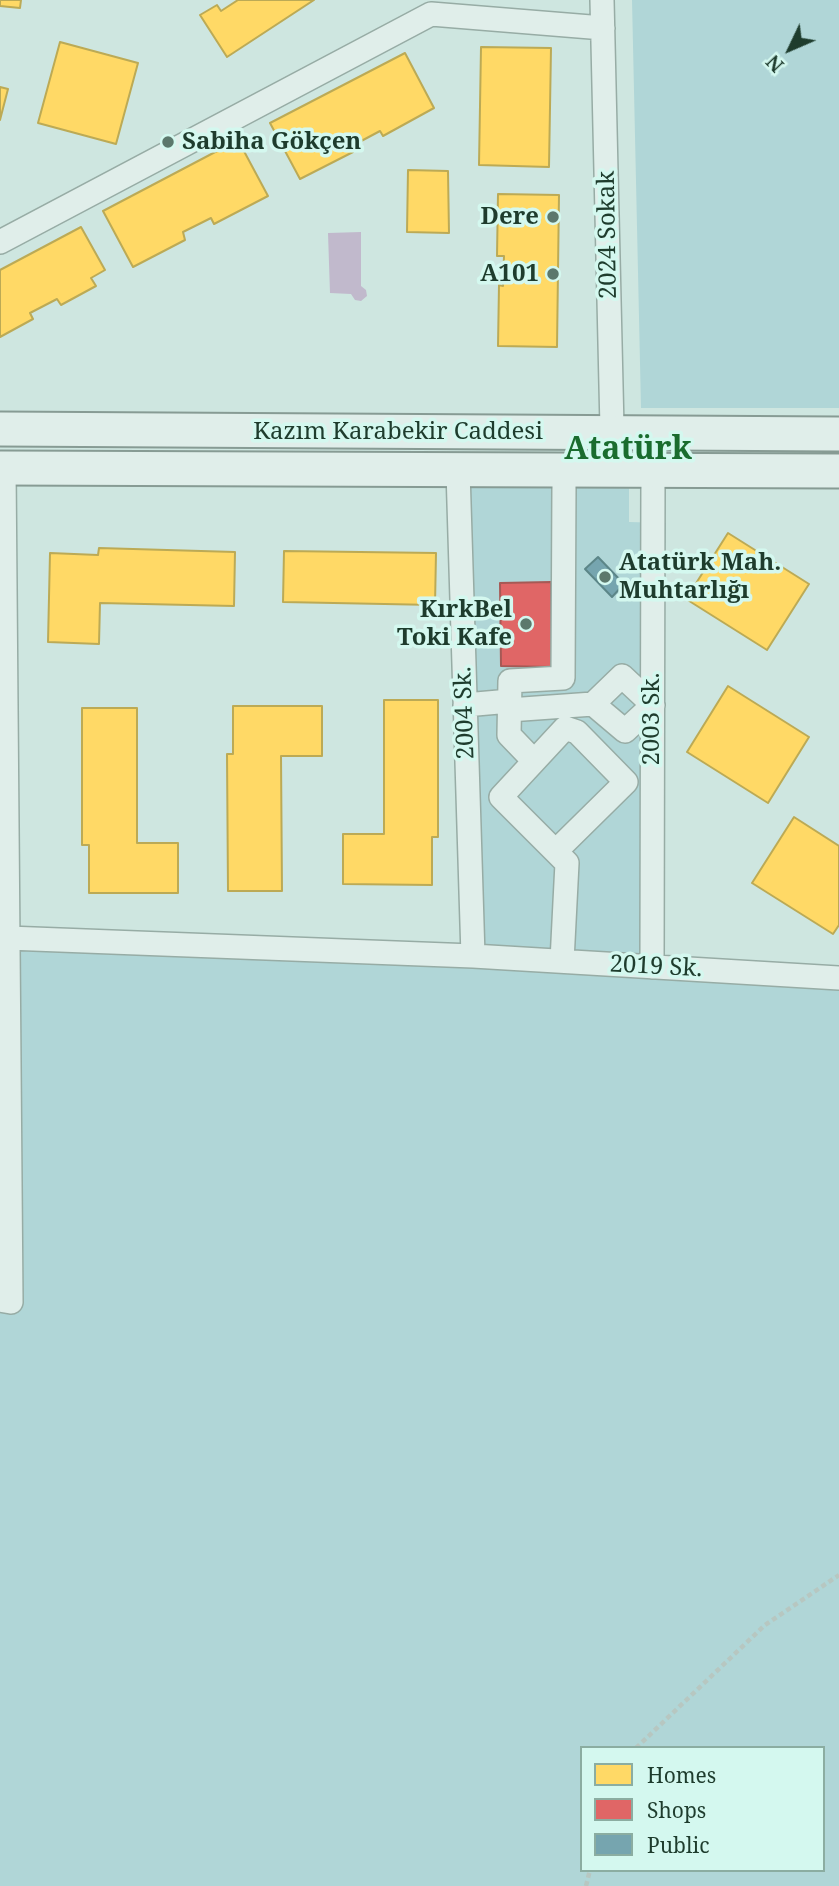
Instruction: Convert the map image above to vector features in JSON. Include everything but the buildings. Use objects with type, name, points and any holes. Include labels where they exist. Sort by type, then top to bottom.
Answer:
[{"type":"street","name":"2024 Sokak","points":[[602,0],[614,471]]},
{"type":"street","points":[[0,242],[431,14],[603,28]]},
{"type":"street","name":"Kazım Karabekir Caddesi","points":[[0,429],[839,434]]},
{"type":"street","points":[[0,1300],[11,1301],[2,468]]},
{"type":"street","name":"Kazım Karabekir Caddesi","points":[[2,468],[839,471]]},
{"type":"street","name":"2004 Sk.","points":[[458,471],[473,956]]},
{"type":"street","name":"2003 Sk.","points":[[652,967],[653,471]]},
{"type":"street","points":[[534,761],[509,735],[510,681],[563,678],[564,485]]},
{"type":"street","points":[[564,558],[580,576]]},
{"type":"street","points":[[465,705],[593,704],[625,731],[653,705],[622,676],[593,704]]},
{"type":"street","points":[[556,851],[626,782],[577,732],[565,729],[501,797],[567,863],[562,961]]},
{"type":"street","name":"2019 Sk.","points":[[8,938],[473,956],[839,978]]},
{"type":"path","points":[[638,1746],[765,1625],[839,1575]]},
{"type":"shaded area","points":[[632,0],[839,0],[839,408],[641,408]]},
{"type":"shaded area","points":[[361,232],[361,286],[366,290],[367,296],[361,301],[355,300],[351,294],[330,293],[328,233]]},
{"type":"shaded area","points":[[0,483],[8,937],[473,956],[458,484],[629,485],[629,522],[666,523],[652,966],[839,984],[839,1886],[0,1886]]},
{"type":"place","name":"Sabiha Gökçen","points":[[168,142]]},
{"type":"place","name":"Dere","points":[[553,217]]},
{"type":"place","name":"A101","points":[[553,274]]},
{"type":"place","name":"Atatürk Mah. Muhtarlığı","points":[[605,577]]},
{"type":"place","name":"KırkBel Toki Kafe","points":[[526,624]]},
{"type":"district","name":"Atatürk","points":[[628,450]]}]
